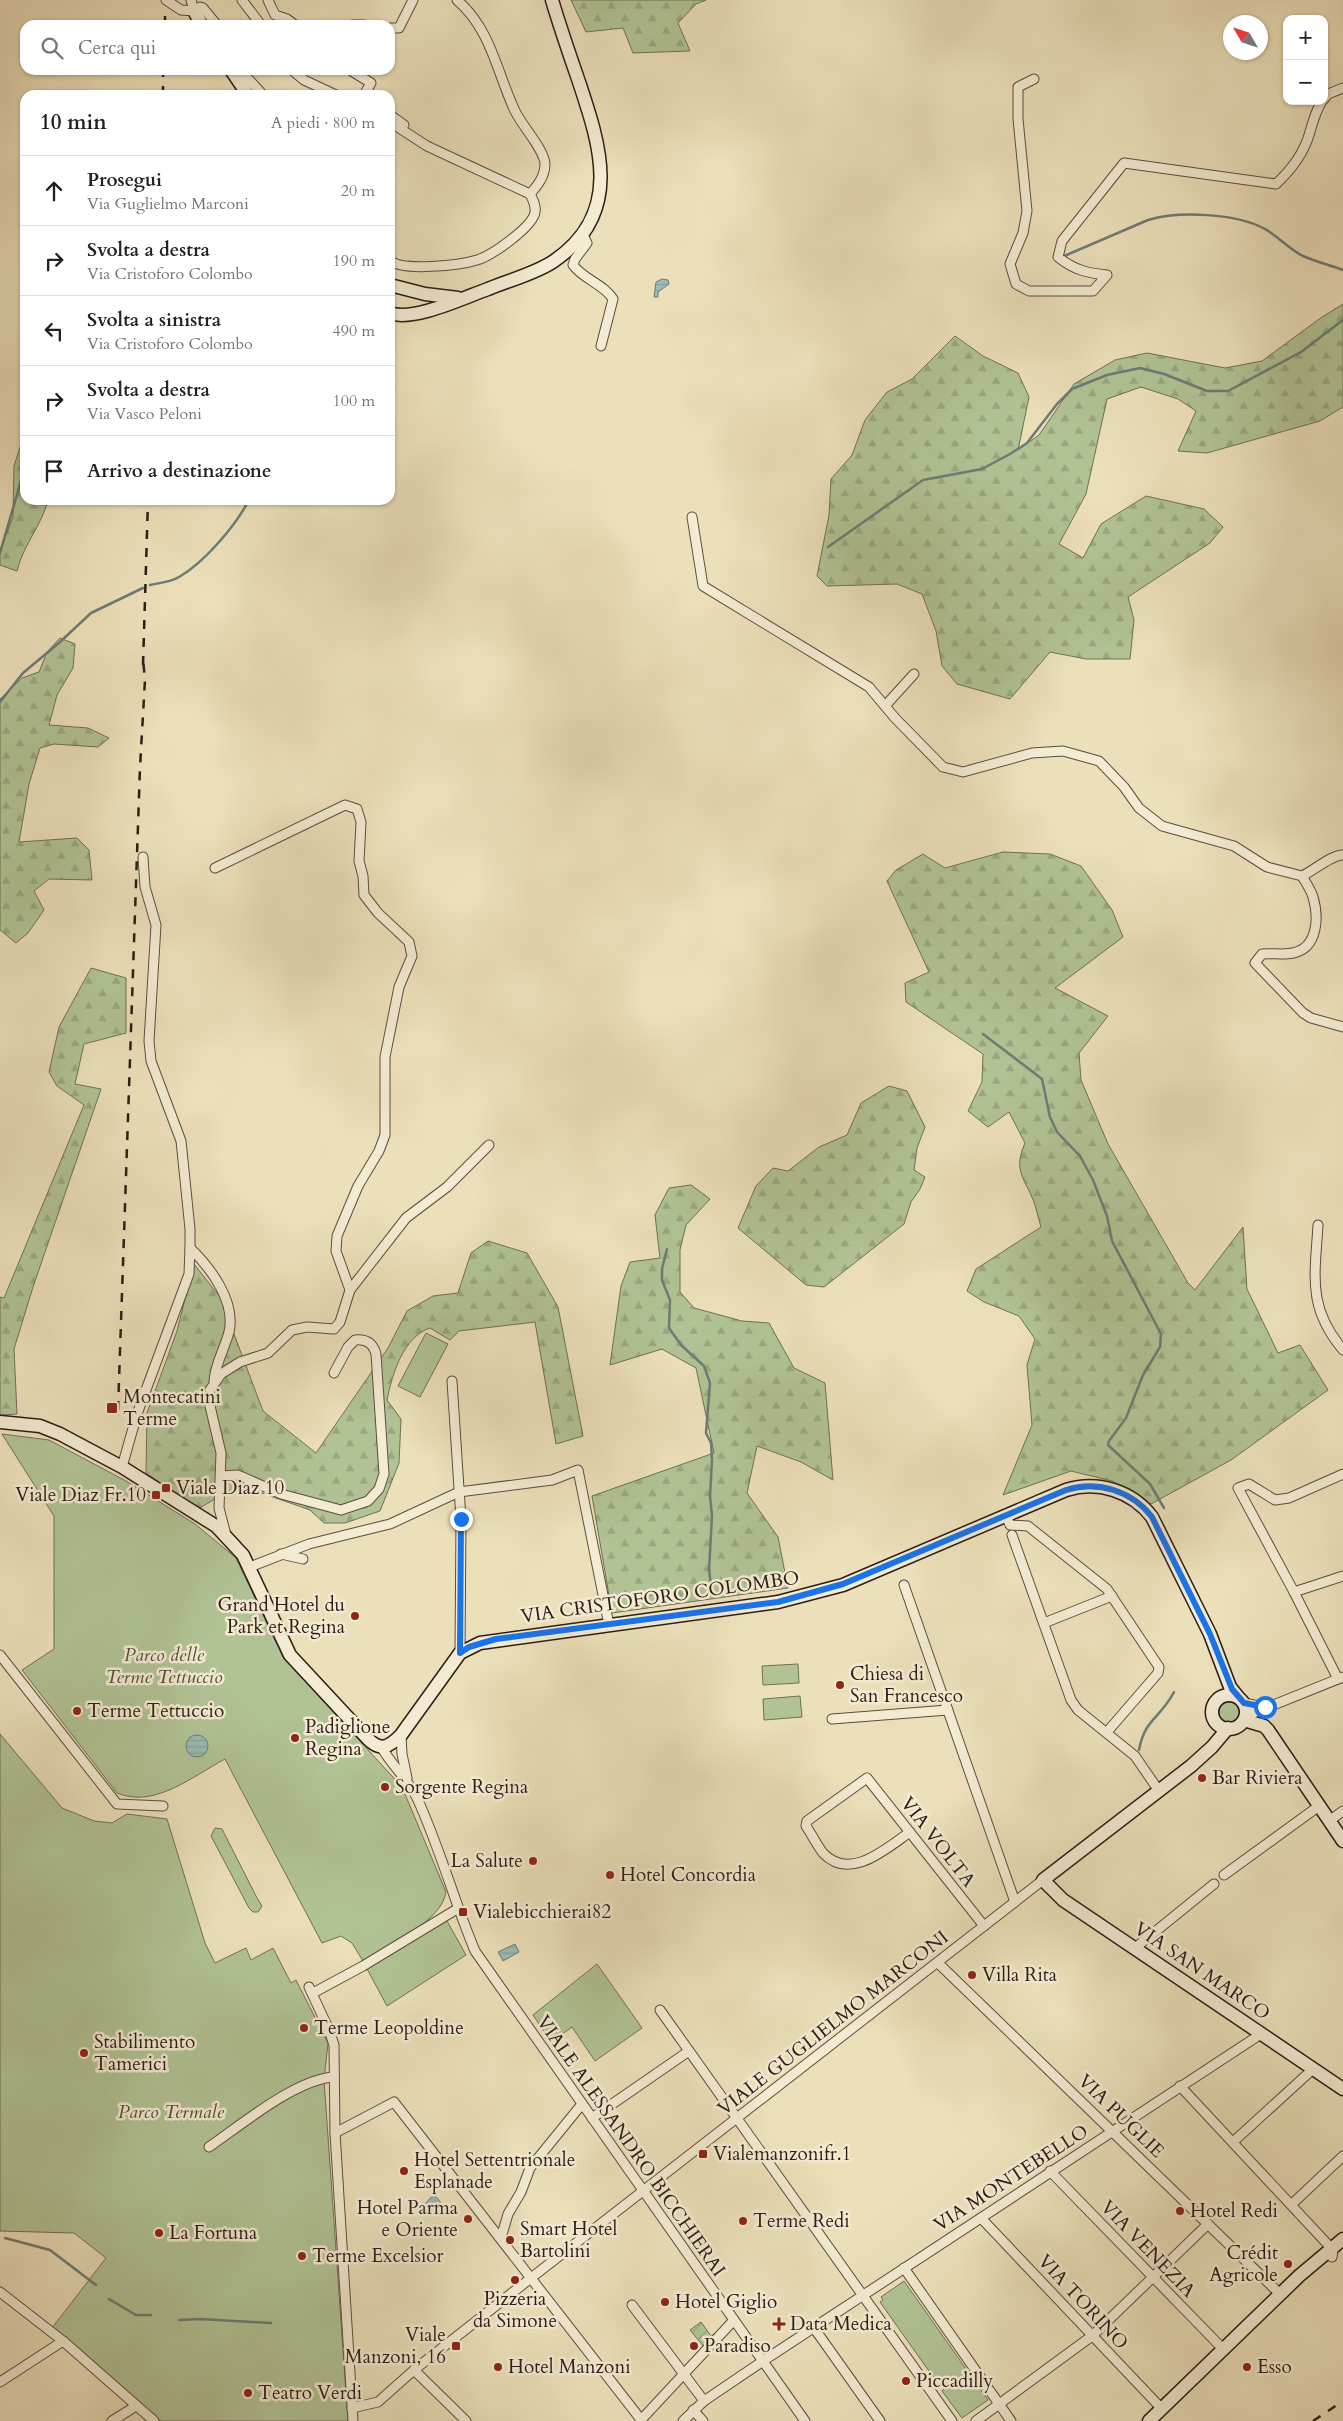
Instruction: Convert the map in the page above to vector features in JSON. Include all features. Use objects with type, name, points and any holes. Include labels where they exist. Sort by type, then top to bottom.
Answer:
[{"type":"main road","points":[[395,313],[406,315],[461,299],[546,266],[569,249],[582,233],[596,204],[601,186],[601,164],[594,126],[552,0]]},
{"type":"main road","points":[[193,5],[200,20]]},
{"type":"main road","points":[[234,75],[245,90]]},
{"type":"main road","points":[[395,286],[425,294],[461,299]]},
{"type":"main road","points":[[0,1422],[40,1426],[60,1434],[122,1467],[201,1516],[226,1535],[250,1566],[290,1655],[374,1745],[382,1748],[391,1744],[401,1735],[460,1653]]},
{"type":"main road","name":"VIA CRISTOFORO COLOMBO","points":[[460,1653],[469,1647],[496,1639],[778,1602],[815,1594],[1066,1490],[1081,1486],[1110,1488],[1139,1503],[1156,1524],[1210,1634],[1230,1687],[1243,1709]]},
{"type":"main road","points":[[1192,1766],[1208,1743],[1214,1718],[1213,1709],[1224,1669]]},
{"type":"main road","points":[[1217,1700],[1227,1695],[1266,1727],[1343,1841]]},
{"type":"main road","points":[[1214,1718],[1219,1725],[1228,1728],[1237,1726],[1243,1709]]},
{"type":"main road","points":[[1043,1880],[1192,1766],[1228,1728]]},
{"type":"main road","name":"VIA SAN MARCO","points":[[1043,1880],[1063,1900],[1343,2089]]},
{"type":"main road","points":[[1149,2421],[1284,2290],[1336,2251],[1343,2239]]},
{"type":"street","points":[[166,0],[181,10],[193,5],[203,8],[213,20]]},
{"type":"street","points":[[242,0],[257,20]]},
{"type":"street","points":[[268,0],[275,15],[288,20]]},
{"type":"street","points":[[395,28],[399,28],[413,0]]},
{"type":"street","points":[[457,0],[482,31],[492,48],[515,110],[542,152],[545,165],[540,182],[530,194]]},
{"type":"street","points":[[245,75],[258,90]]},
{"type":"street","points":[[298,75],[325,90]]},
{"type":"street","points":[[358,75],[371,83],[367,90]]},
{"type":"street","points":[[1034,79],[1018,87],[1018,119],[1026,211],[1023,234],[1010,264],[1016,284],[1029,291],[1092,291],[1107,276],[1085,273],[1072,268],[1058,257],[1062,241],[1124,164],[1276,184],[1293,169],[1309,136],[1315,111],[1319,105]]},
{"type":"street","points":[[1328,94],[1343,88]]},
{"type":"street","points":[[395,119],[408,128],[418,140]]},
{"type":"street","points":[[395,125],[418,140],[530,194],[535,203],[535,214],[528,224],[493,253],[476,260],[405,267],[395,262]]},
{"type":"street","points":[[582,233],[587,244],[573,265],[583,276],[610,295],[613,300],[601,346]]},
{"type":"street","points":[[692,517],[703,586],[869,687],[943,766],[963,772],[1032,753],[1063,751],[1100,761],[1124,787],[1139,808],[1162,826],[1234,846],[1267,867],[1302,876],[1320,867],[1335,856],[1343,855]]},
{"type":"street","points":[[885,706],[914,674]]},
{"type":"street","points":[[215,868],[344,805],[357,809],[361,822],[359,861],[363,876],[364,895],[378,913],[409,942],[412,956],[398,987],[385,1057],[385,1135],[379,1151],[358,1186],[337,1236],[336,1251],[350,1290]]},
{"type":"street","points":[[122,1467],[137,1414],[189,1274],[190,1248],[181,1141],[151,1061],[149,1041],[156,925],[145,887],[143,857]]},
{"type":"street","points":[[1302,876],[1313,896],[1317,922],[1311,941],[1302,950],[1293,953],[1262,954],[1255,963],[1303,1013],[1310,1018],[1343,1027]]},
{"type":"street","points":[[214,1382],[221,1374],[240,1362],[268,1353],[292,1330],[307,1327],[329,1329],[337,1327],[350,1290],[406,1218],[447,1187],[489,1145]]},
{"type":"street","points":[[1318,1225],[1315,1290],[1318,1308],[1325,1324],[1343,1350]]},
{"type":"street","points":[[190,1248],[204,1263],[220,1287],[230,1314],[229,1330],[210,1390],[210,1406],[221,1453],[218,1500],[226,1535]]},
{"type":"street","points":[[221,1476],[238,1475],[275,1492],[333,1509],[351,1509],[368,1501],[379,1489],[384,1474],[376,1354],[373,1346],[363,1340],[354,1340],[348,1347],[334,1373]]},
{"type":"street","points":[[452,1381],[461,1519],[460,1653]]},
{"type":"street","points":[[250,1566],[308,1544],[390,1524],[459,1492],[552,1480],[578,1470],[609,1625]]},
{"type":"street","points":[[1243,1709],[1265,1707],[1340,1678],[1238,1488],[1248,1484],[1275,1500],[1289,1498],[1343,1474]]},
{"type":"street","points":[[1006,1516],[1012,1526],[1028,1526],[1095,1579],[1112,1596],[1159,1670],[1107,1732]]},
{"type":"street","points":[[1012,1535],[1071,1700],[1078,1710],[1135,1756],[1159,1791]]},
{"type":"street","points":[[281,1554],[304,1560]]},
{"type":"street","points":[[1294,1592],[1343,1576]]},
{"type":"street","points":[[904,1585],[1015,1902]]},
{"type":"street","points":[[1044,1622],[1112,1596]]},
{"type":"street","points":[[0,1655],[117,1804],[163,1806]]},
{"type":"street","points":[[832,1719],[948,1710]]},
{"type":"street","points":[[401,1735],[402,1754],[408,1781]]},
{"type":"street","points":[[382,1748],[408,1781]]},
{"type":"street","name":"VIA VOLTA","points":[[910,1832],[871,1859],[855,1865],[842,1864],[824,1854],[806,1826],[807,1821],[867,1778],[910,1832],[984,1926]]},
{"type":"street","name":"VIALE ALESSANDRO BICCHIERAI","points":[[408,1781],[417,1798],[453,1887],[457,1909],[475,1951],[805,2421]]},
{"type":"street","points":[[1224,1876],[1318,1806]]},
{"type":"street","points":[[1329,1821],[1343,1812]]},
{"type":"street","name":"VIALE GUGLIELMO MARCONI","points":[[352,2408],[378,2402],[414,2370],[531,2278],[1043,1880]]},
{"type":"street","points":[[1135,1948],[1214,1884]]},
{"type":"street","points":[[352,2421],[335,2133],[334,2045],[311,1990],[457,1909]]},
{"type":"street","name":"VIA PUGLIE","points":[[938,1963],[1208,2224],[1284,2290]]},
{"type":"street","points":[[660,2010],[952,2421]]},
{"type":"street","name":"VIA MONTEBELLO","points":[[763,2361],[1261,2034]]},
{"type":"street","points":[[592,2118],[690,2051]]},
{"type":"street","points":[[1233,2142],[1313,2069]]},
{"type":"street","points":[[209,2147],[270,2105],[315,2079],[334,2077]]},
{"type":"street","points":[[1180,2086],[1336,2251]]},
{"type":"street","points":[[335,2133],[394,2102],[641,2421],[734,2320]]},
{"type":"street","points":[[501,2238],[508,2214],[521,2192],[530,2168],[582,2104]]},
{"type":"street","points":[[1292,2204],[1343,2156]]},
{"type":"street","name":"VIA VENEZIA","points":[[1050,2171],[1223,2349]]},
{"type":"street","name":"VIA TORINO","points":[[981,2218],[1162,2409]]},
{"type":"street","points":[[976,2421],[1092,2336],[1208,2224]]},
{"type":"street","points":[[904,2268],[1011,2421]]},
{"type":"street","points":[[0,2292],[63,2342],[154,2421]]},
{"type":"street","points":[[632,2305],[685,2373],[704,2401]]},
{"type":"street","points":[[814,2328],[880,2421]]},
{"type":"street","points":[[0,2382],[63,2342]]},
{"type":"street","points":[[682,2421],[704,2401],[763,2361]]},
{"type":"street","points":[[414,2370],[466,2421]]},
{"type":"street","points":[[112,2421],[136,2406]]},
{"type":"street","points":[[694,2410],[703,2421]]},
{"type":"green space","points":[[571,0],[706,0],[696,4],[678,23],[690,51],[633,53],[623,28],[586,32]]},
{"type":"green space","points":[[1343,304],[1343,407],[1320,421],[1207,453],[1178,451],[1196,411],[1178,399],[1141,387],[1107,399],[1086,494],[1059,544],[1083,558],[1101,524],[1146,496],[1204,509],[1223,527],[1210,543],[1128,597],[1134,620],[1130,659],[1086,659],[1050,652],[1010,699],[957,684],[942,666],[936,631],[922,594],[897,584],[827,586],[817,576],[829,515],[831,479],[852,455],[865,420],[887,392],[912,379],[955,336],[983,356],[1018,373],[1029,397],[1018,450],[1039,435],[1074,384],[1115,360],[1147,353],[1225,368],[1262,361]]},
{"type":"green space","points":[[20,447],[20,505],[46,505],[17,571],[0,565],[0,550],[13,517],[14,466]]},
{"type":"green space","points":[[60,638],[75,644],[73,668],[57,695],[49,725],[88,728],[109,738],[98,747],[54,744],[40,748],[29,784],[19,842],[77,838],[89,850],[92,880],[49,879],[34,891],[44,910],[28,933],[16,943],[0,930],[0,699],[22,678],[39,672],[47,652]]},
{"type":"green space","points":[[1003,852],[1050,854],[1081,866],[1112,910],[1123,937],[1055,988],[1108,1016],[1079,1053],[1081,1080],[1108,1144],[1188,1283],[1195,1290],[1243,1227],[1247,1289],[1278,1353],[1300,1345],[1328,1390],[1231,1460],[1151,1504],[1112,1481],[1071,1471],[1003,1495],[1032,1425],[1027,1365],[1035,1339],[1019,1316],[984,1302],[967,1291],[976,1269],[1041,1227],[1035,1205],[1020,1169],[1021,1153],[1025,1143],[1009,1112],[988,1127],[968,1111],[982,1082],[983,1054],[906,1002],[905,983],[929,972],[887,881],[896,870],[923,854],[945,868]]},
{"type":"green space","points":[[91,968],[126,978],[126,1033],[84,1044],[75,1084],[101,1089],[33,1287],[14,1349],[17,1414],[0,1415],[0,1297],[4,1298],[84,1105],[57,1086],[49,1072],[59,1027]]},
{"type":"green space","points":[[889,1086],[907,1091],[925,1127],[917,1148],[914,1170],[925,1177],[920,1189],[911,1202],[904,1224],[824,1287],[806,1285],[738,1228],[756,1186],[773,1168],[788,1171],[819,1147],[847,1135],[861,1103]]},
{"type":"green space","points":[[691,1185],[710,1199],[686,1225],[680,1250],[680,1292],[694,1308],[742,1321],[769,1323],[794,1368],[825,1383],[833,1480],[801,1462],[757,1446],[747,1493],[778,1537],[788,1588],[612,1613],[592,1496],[714,1453],[696,1368],[662,1349],[610,1365],[621,1286],[630,1262],[660,1258],[655,1215],[669,1188]]},
{"type":"green space","points":[[488,1241],[527,1253],[558,1307],[583,1436],[556,1444],[535,1322],[459,1331],[450,1340],[430,1328],[421,1333],[406,1348],[392,1379],[387,1400],[401,1419],[399,1463],[380,1511],[345,1523],[324,1523],[310,1510],[239,1485],[198,1509],[146,1473],[147,1413],[177,1331],[194,1264],[220,1297],[263,1411],[316,1453],[388,1348],[407,1311],[433,1296],[458,1293],[471,1253]]},
{"type":"green space","points":[[426,1333],[448,1344],[420,1397],[398,1386]]},
{"type":"green space","name":"Parco delle Terme Tettuccio","points":[[2,1434],[49,1440],[126,1481],[195,1524],[236,1558],[283,1657],[402,1787],[446,1892],[442,1903],[435,1913],[424,1923],[363,1961],[352,1943],[341,1936],[322,1943],[225,1759],[187,1781],[159,1794],[131,1797],[117,1793],[22,1670],[54,1649],[54,1516]]},
{"type":"green space","points":[[798,1664],[799,1683],[763,1685],[762,1666]]},
{"type":"green space","points":[[800,1696],[802,1717],[764,1720],[763,1699]]},
{"type":"green space","points":[[1229,1702],[1236,1705],[1239,1712],[1236,1719],[1229,1722],[1222,1719],[1219,1712],[1222,1705]]},
{"type":"green space","name":"Parco Termale","points":[[0,1734],[62,1808],[94,1821],[112,1823],[127,1814],[167,1819],[205,1943],[215,1963],[246,1948],[251,1960],[273,1948],[291,1983],[296,1980],[328,2043],[324,2080],[348,2421],[161,2421],[52,2328],[106,2258],[74,2233],[0,2231]]},
{"type":"green space","points":[[215,1828],[222,1829],[262,1906],[258,1912],[253,1912],[249,1908],[211,1836]]},
{"type":"green space","points":[[447,1921],[466,1955],[387,2006],[366,1967]]},
{"type":"green space","points":[[597,1964],[642,2028],[595,2061],[572,2027],[551,2042],[533,2015]]},
{"type":"green space","points":[[904,2281],[988,2400],[962,2418],[942,2391],[944,2389],[938,2380],[936,2381],[880,2302],[883,2300],[881,2297]]},
{"type":"green space","points":[[701,2322],[711,2336],[726,2326],[705,2348],[690,2330]]},
{"type":"water","points":[[662,279],[668,280],[669,284],[658,292],[658,297],[654,297],[656,282]]},
{"type":"water","points":[[197,1735],[205,1738],[208,1746],[205,1754],[197,1757],[189,1754],[186,1746],[189,1738]]},
{"type":"water","points":[[515,1944],[519,1952],[503,1961],[498,1952]]},
{"type":"water","points":[[434,2194],[442,2204],[431,2211],[425,2208],[424,2205]]},
{"type":"waterway","points":[[1062,257],[1148,220],[1175,215],[1207,215],[1253,224],[1270,232],[1303,256],[1343,270]]},
{"type":"waterway","points":[[828,547],[923,480],[982,469],[1027,443],[1057,404],[1072,389],[1107,375],[1140,368],[1164,374],[1207,391],[1228,391],[1301,352],[1343,320]]},
{"type":"waterway","points":[[0,553],[20,484]]},
{"type":"waterway","points":[[150,585],[176,579],[199,562],[219,542],[246,505]]},
{"type":"waterway","points":[[0,702],[23,673],[91,613],[143,588]]},
{"type":"waterway","points":[[983,1034],[1042,1079],[1050,1117],[1057,1132],[1080,1156],[1093,1180],[1107,1216],[1112,1241],[1161,1334],[1160,1347],[1143,1375],[1126,1418],[1108,1445],[1150,1484],[1164,1508]]},
{"type":"waterway","points":[[667,1249],[662,1269],[662,1280],[670,1300],[669,1328],[681,1345],[704,1366],[710,1383],[706,1433],[711,1443],[712,1460],[710,1496],[712,1516],[709,1570],[712,1593]]},
{"type":"waterway","points":[[1139,1750],[1145,1731],[1174,1692]]},
{"type":"waterway","points":[[5,2238],[50,2250],[96,2285]]},
{"type":"waterway","points":[[109,2299],[136,2315],[151,2315]]},
{"type":"waterway","points":[[179,2320],[200,2319],[271,2323]]},
{"type":"railway","points":[[163,75],[163,90]]},
{"type":"railway","points":[[143,665],[148,505]]},
{"type":"railway","points":[[118,1410],[140,767],[145,680],[143,659]]},
{"type":"railway","points":[[1313,2421],[1343,2401]]},
{"type":"place","name":"Montecatini Terme","points":[[112,1408]]},
{"type":"place","name":"Viale Diaz 10","points":[[166,1488]]},
{"type":"place","name":"Viale Diaz Fr.10","points":[[156,1495]]},
{"type":"place","name":"Grand Hotel du Park et Regina","points":[[355,1616]]},
{"type":"place","name":"Chiesa di San Francesco","points":[[840,1685]]},
{"type":"place","name":"Terme Tettuccio","points":[[77,1711]]},
{"type":"place","name":"Padiglione Regina","points":[[295,1738]]},
{"type":"place","name":"Bar Riviera","points":[[1202,1778]]},
{"type":"place","name":"Sorgente Regina","points":[[385,1787]]},
{"type":"place","name":"La Salute","points":[[533,1861]]},
{"type":"place","name":"Hotel Concordia","points":[[610,1875]]},
{"type":"place","name":"Vialebicchierai82","points":[[463,1912]]},
{"type":"place","name":"Villa Rita","points":[[972,1975]]},
{"type":"place","name":"Terme Leopoldine","points":[[304,2028]]},
{"type":"place","name":"Stabilimento Tamerici","points":[[84,2053]]},
{"type":"place","name":"Vialemanzonifr.1","points":[[703,2154]]},
{"type":"place","name":"Hotel Settentrionale Esplanade","points":[[404,2171]]},
{"type":"place","name":"Hotel Redi","points":[[1180,2211]]},
{"type":"place","name":"Hotel Parma e Oriente","points":[[468,2219]]},
{"type":"place","name":"Terme Redi","points":[[743,2221]]},
{"type":"place","name":"La Fortuna","points":[[159,2233]]},
{"type":"place","name":"Smart Hotel Bartolini","points":[[510,2240]]},
{"type":"place","name":"Terme Excelsior","points":[[302,2256]]},
{"type":"place","name":"Crédit Agricole","points":[[1288,2264]]},
{"type":"place","name":"Pizzeria da Simone","points":[[515,2280]]},
{"type":"place","name":"Hotel Giglio","points":[[665,2302]]},
{"type":"place","name":"Data Medica","points":[[779,2324]]},
{"type":"place","name":"Viale Manzoni, 16","points":[[456,2346]]},
{"type":"place","name":"Paradiso","points":[[694,2346]]},
{"type":"place","name":"Hotel Manzoni","points":[[498,2367]]},
{"type":"place","name":"Esso","points":[[1247,2367]]},
{"type":"place","name":"Piccadilly","points":[[906,2381]]},
{"type":"place","name":"Teatro Verdi","points":[[248,2393]]},
{"type":"route","points":[[461,1519],[460,1653],[480,1642],[496,1639],[778,1602],[815,1594],[870,1574],[1066,1490],[1081,1486],[1102,1486],[1120,1492],[1147,1510],[1156,1524],[1210,1634],[1232,1689],[1244,1703],[1250,1706],[1265,1707]]}]
